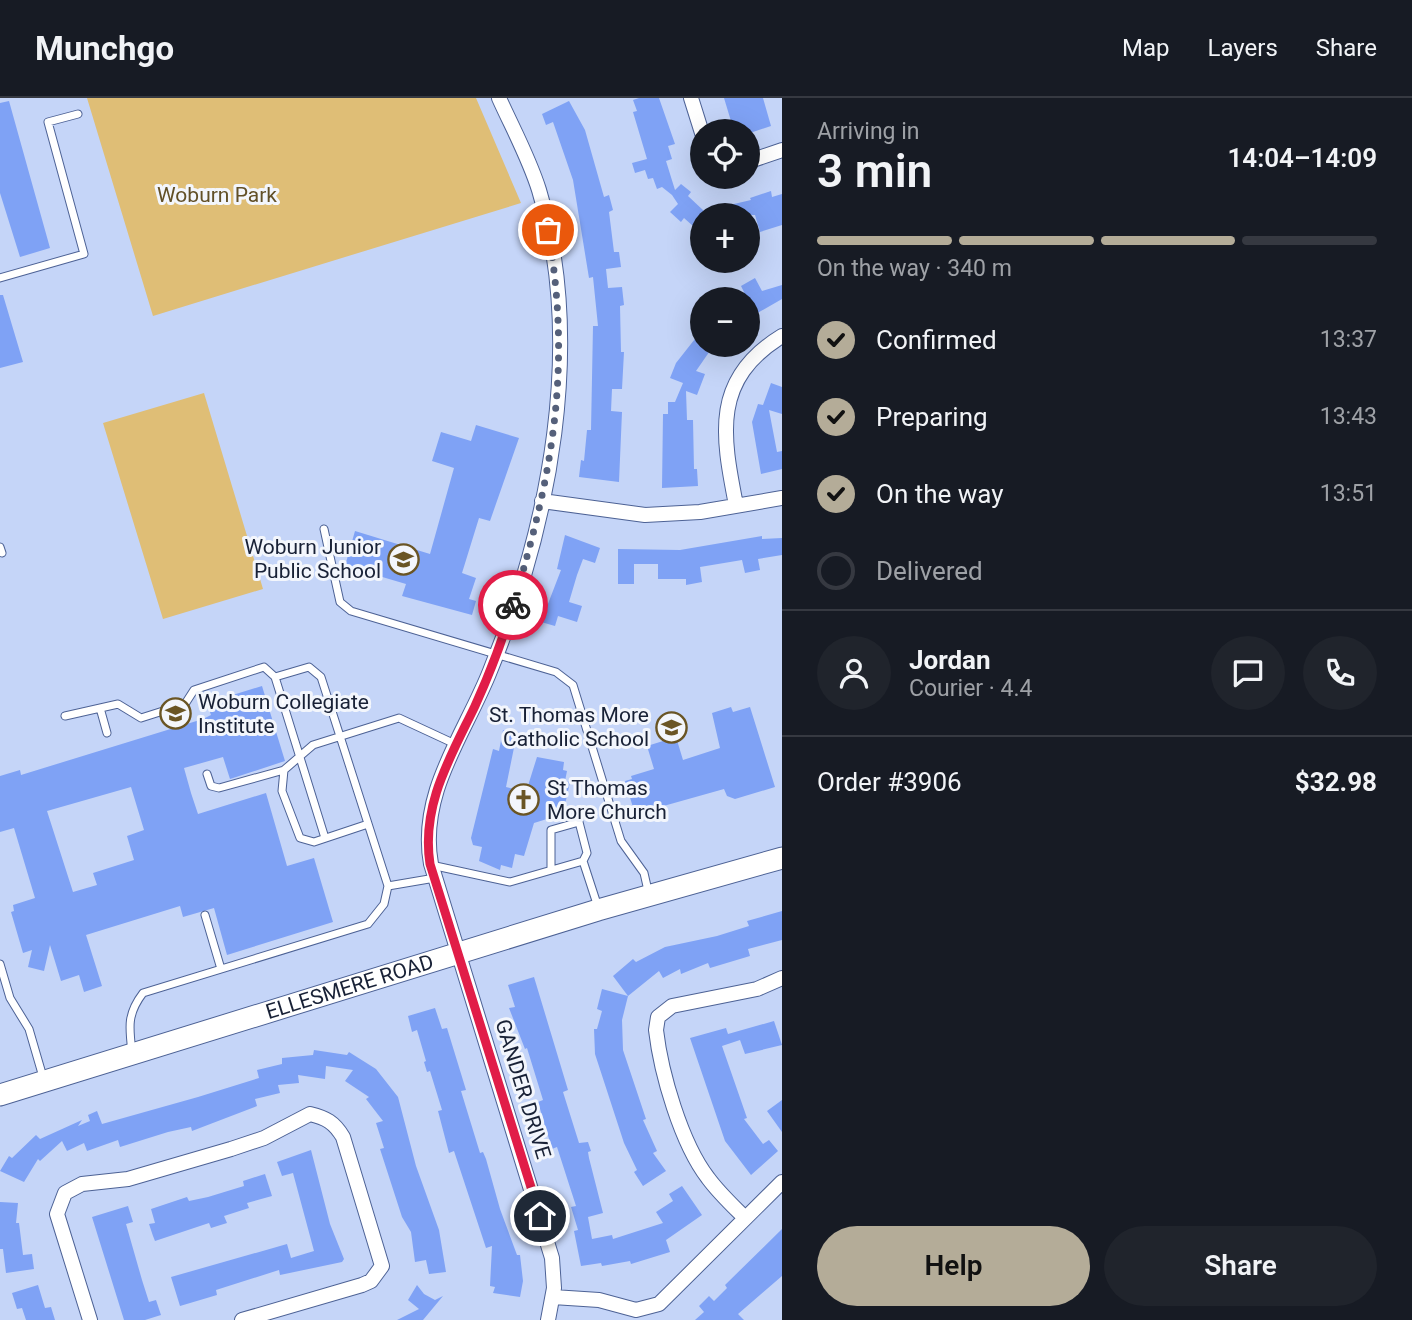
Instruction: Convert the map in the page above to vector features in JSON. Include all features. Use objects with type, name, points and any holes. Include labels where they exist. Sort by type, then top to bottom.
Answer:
[{"type":"main road","name":"ELLESMERE ROAD","points":[[0,1095],[598,910],[782,858]]},
{"type":"street","name":"GANDER DRIVE","points":[[499,98],[529,160],[539,192],[556,278],[561,367],[554,435],[542,501],[496,656],[456,744],[430,811],[428,832],[433,871],[552,1258],[553,1297],[548,1320]]},
{"type":"street","points":[[691,98],[698,119]]},
{"type":"street","points":[[760,158],[782,150]]},
{"type":"street","points":[[736,505],[725,442],[730,394],[742,369],[762,349],[782,336]]},
{"type":"street","points":[[542,501],[645,515],[700,512],[782,498]]},
{"type":"street","points":[[745,1218],[707,1177],[680,1123],[656,1030],[658,1017],[672,1006],[757,989],[782,978]]},
{"type":"street","points":[[90,1320],[59,1223],[58,1206],[65,1193],[82,1184],[128,1179],[231,1149],[264,1138],[310,1114],[332,1121],[343,1137],[382,1266],[372,1281],[242,1320]]},
{"type":"street","points":[[553,1297],[599,1300],[636,1310],[659,1304],[782,1182]]},
{"type":"lane","points":[[0,278],[84,254],[48,122],[78,114]]},
{"type":"lane","points":[[324,529],[340,602],[345,606],[496,656],[556,672],[573,685],[621,841],[644,873],[650,895]]},
{"type":"lane","points":[[65,716],[118,704],[141,718],[185,704],[194,690],[264,667],[275,677],[324,838]]},
{"type":"lane","points":[[132,1053],[128,1019],[131,1008],[143,993],[368,924],[384,904],[388,886],[321,677],[309,667],[275,677]]},
{"type":"lane","points":[[100,708],[107,733]]},
{"type":"lane","points":[[207,774],[211,786],[219,788],[284,770],[313,745],[398,718],[456,744]]},
{"type":"lane","points":[[284,770],[282,790],[300,838],[314,842],[368,824]]},
{"type":"lane","points":[[551,870],[551,830],[579,822],[587,853],[583,861],[598,910]]},
{"type":"lane","points":[[388,886],[433,871],[510,882],[583,861]]},
{"type":"lane","points":[[205,915],[221,969]]},
{"type":"lane","points":[[0,964],[10,998],[29,1029],[44,1081]]},
{"type":"green space","name":"Woburn Park","points":[[87,98],[476,98],[521,203],[153,316]]},
{"type":"green space","points":[[204,393],[263,589],[163,619],[103,423]]},
{"type":"building","points":[[659,98],[675,144],[668,146],[672,159],[666,161],[675,190],[681,184],[691,192],[688,196],[695,203],[690,203],[690,223],[684,218],[681,222],[670,212],[678,204],[662,187],[657,189],[653,178],[648,179],[645,170],[635,173],[632,163],[647,159],[633,112],[637,111],[633,100]]},
{"type":"building","points":[[724,98],[763,98],[771,126],[760,130],[760,119],[730,119]]},
{"type":"building","points":[[9,101],[50,248],[20,257],[0,193],[0,103]]},
{"type":"building","points":[[569,101],[585,130],[604,197],[609,195],[613,210],[609,212],[614,252],[619,252],[621,267],[606,269],[608,288],[622,287],[624,305],[620,306],[621,352],[624,352],[622,389],[612,389],[611,411],[622,412],[619,482],[579,477],[581,460],[584,461],[587,430],[591,430],[593,326],[598,326],[593,277],[589,278],[573,180],[553,122],[546,125],[542,114]]},
{"type":"building","points":[[771,191],[772,197],[782,194],[782,225],[760,232],[760,203],[738,203]]},
{"type":"building","points":[[755,278],[760,287],[742,287]]},
{"type":"building","points":[[782,285],[782,299],[760,312],[760,287],[762,291]]},
{"type":"building","points":[[0,295],[3,295],[23,362],[0,368]]},
{"type":"building","points":[[690,345],[690,357],[706,357],[696,371],[705,374],[697,395],[686,391],[687,420],[693,420],[694,469],[697,469],[698,486],[662,488],[663,414],[668,414],[668,402],[675,402],[683,383],[670,378],[676,363]]},
{"type":"building","points":[[771,383],[782,387],[782,414],[769,410],[777,452],[782,451],[782,469],[761,474],[752,422],[758,404],[763,405]]},
{"type":"building","points":[[476,425],[519,438],[490,521],[479,518],[462,573],[476,578],[469,599],[476,601],[472,615],[402,596],[406,584],[345,566],[355,531],[430,554],[454,468],[432,461],[441,432],[471,441]]},
{"type":"building","points":[[565,535],[600,548],[595,563],[583,559],[577,575],[569,602],[582,606],[577,622],[558,616],[555,626],[541,622],[561,570],[557,569]]},
{"type":"building","points":[[762,536],[762,539],[782,538],[782,555],[758,559],[760,570],[745,573],[742,560],[700,567],[702,582],[686,585],[686,579],[658,579],[658,564],[634,564],[634,584],[618,584],[618,549],[680,550]]},
{"type":"building","points":[[262,686],[285,761],[230,779],[223,757],[184,768],[198,814],[266,793],[287,866],[314,858],[333,922],[227,955],[214,908],[183,917],[180,906],[86,935],[102,986],[84,992],[79,975],[61,981],[50,945],[44,971],[28,967],[32,950],[23,953],[11,912],[14,911],[13,905],[35,898],[14,828],[0,832],[0,776],[20,770],[21,775],[203,719],[211,715],[207,703]],"holes":[[[131,787],[144,830],[127,836],[134,860],[93,873],[97,885],[73,892],[47,811]]]},
{"type":"building","points":[[731,707],[733,712],[750,707],[775,787],[735,799],[727,796],[724,789],[635,814],[625,781],[632,779],[631,776],[654,769],[647,746],[676,737],[683,760],[720,748],[712,713]]},
{"type":"building","name":"St Thomas More Church","points":[[503,730],[517,733],[506,787],[526,792],[537,757],[564,762],[563,770],[567,771],[565,781],[570,782],[563,814],[534,823],[524,856],[515,854],[512,868],[501,865],[500,870],[479,861],[482,847],[473,845],[471,838],[493,749],[499,751]]},
{"type":"building","points":[[782,911],[782,940],[748,949],[750,956],[710,968],[708,963],[681,974],[680,969],[663,978],[659,971],[628,996],[613,976],[633,959],[636,962],[665,947],[749,926],[747,921]]},
{"type":"building","points":[[534,977],[568,1090],[563,1092],[579,1143],[588,1142],[591,1151],[588,1152],[589,1158],[603,1213],[588,1217],[592,1239],[612,1235],[613,1239],[663,1223],[656,1212],[673,1201],[669,1194],[682,1186],[702,1215],[666,1240],[670,1252],[631,1264],[630,1261],[602,1266],[601,1263],[581,1266],[574,1231],[578,1230],[571,1207],[576,1206],[557,1147],[552,1149],[538,1102],[543,1100],[527,1048],[525,1049],[509,1008],[515,1007],[508,985]]},
{"type":"building","points":[[602,989],[628,996],[622,1020],[623,1050],[646,1119],[643,1120],[657,1151],[653,1153],[666,1171],[643,1186],[634,1172],[637,1170],[624,1143],[595,1054],[594,1029],[597,1029],[602,1011],[597,1009]]},
{"type":"building","points":[[435,1008],[442,1029],[447,1028],[466,1090],[461,1091],[480,1153],[483,1152],[486,1159],[500,1209],[517,1255],[520,1255],[523,1281],[520,1297],[493,1293],[495,1287],[490,1286],[492,1246],[486,1248],[454,1151],[449,1153],[438,1111],[442,1110],[430,1071],[427,1072],[417,1030],[412,1032],[408,1016]]},
{"type":"building","points":[[774,1021],[782,1045],[745,1054],[740,1040],[722,1046],[747,1118],[744,1119],[763,1144],[769,1140],[778,1151],[751,1175],[725,1141],[690,1038],[726,1028],[728,1034]]},
{"type":"building","points":[[314,1050],[347,1055],[349,1052],[376,1069],[398,1097],[416,1166],[439,1230],[446,1272],[429,1274],[426,1260],[415,1262],[411,1232],[402,1217],[380,1149],[384,1148],[376,1123],[383,1121],[366,1099],[369,1097],[345,1081],[353,1070],[326,1066],[325,1079],[298,1075],[299,1083],[278,1085],[280,1093],[255,1099],[257,1106],[192,1131],[191,1127],[168,1132],[120,1147],[118,1140],[87,1151],[84,1143],[67,1151],[62,1141],[40,1161],[38,1159],[24,1182],[0,1171],[9,1156],[12,1158],[36,1135],[40,1139],[82,1120],[78,1126],[90,1121],[88,1115],[97,1111],[102,1124],[259,1078],[257,1070],[282,1064],[282,1058],[313,1055]]},
{"type":"building","points":[[782,1100],[782,1132],[767,1111]]},
{"type":"building","points":[[311,1150],[330,1224],[344,1259],[342,1262],[280,1275],[279,1270],[216,1290],[217,1295],[180,1306],[171,1277],[287,1244],[291,1258],[314,1251],[293,1173],[282,1176],[277,1162]]},
{"type":"building","points":[[265,1174],[272,1196],[247,1203],[249,1208],[224,1216],[227,1223],[211,1228],[209,1223],[155,1241],[149,1224],[155,1223],[151,1209],[187,1197],[189,1201],[244,1186],[243,1181]]},
{"type":"building","points":[[0,1202],[18,1203],[16,1223],[19,1223],[23,1255],[32,1254],[34,1269],[6,1273],[3,1249],[0,1249]]},
{"type":"building","points":[[128,1206],[133,1222],[126,1224],[142,1280],[149,1302],[156,1300],[161,1315],[145,1320],[124,1320],[92,1217]]},
{"type":"building","points":[[782,1229],[782,1276],[738,1314],[744,1320],[695,1320],[704,1312],[699,1306],[709,1296],[714,1301],[727,1288],[725,1285]]},
{"type":"building","points":[[38,1285],[45,1308],[51,1307],[55,1320],[26,1320],[22,1308],[17,1309],[12,1293]]},
{"type":"building","points":[[417,1285],[424,1294],[435,1300],[443,1296],[423,1320],[397,1320],[419,1309],[408,1300]]},
{"type":"way so far","points":[[513,605],[542,501],[554,435],[561,367],[556,278],[548,230]]},
{"type":"place","name":"Woburn Junior Public School","points":[[404,559]]},
{"type":"place","name":"Woburn Collegiate Institute","points":[[175,714]]},
{"type":"place","name":"St. Thomas More Catholic School","points":[[672,727]]},
{"type":"place","name":"St Thomas More Church","points":[[524,800]]},
{"type":"route","points":[[513,605],[489,673],[434,794],[428,823],[429,855],[540,1216]]}]
